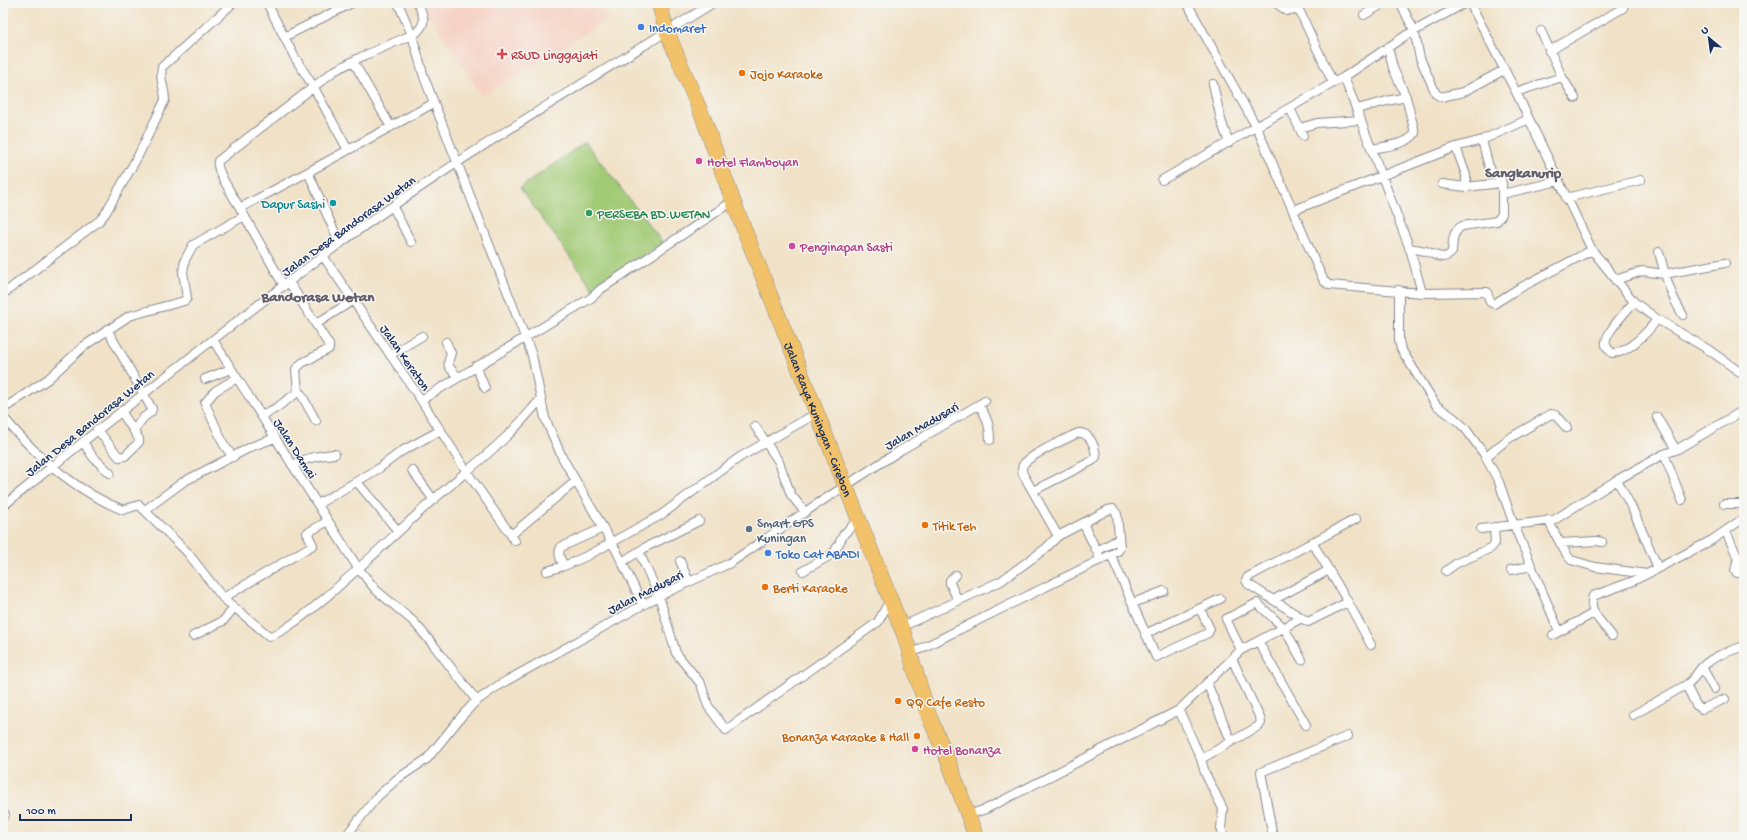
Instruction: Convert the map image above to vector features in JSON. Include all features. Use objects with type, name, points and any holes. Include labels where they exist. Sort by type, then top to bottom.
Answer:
[{"type":"highway","name":"Jalan Raya Kuningan - Cirebon","points":[[660,3],[667,32],[704,120],[733,201],[896,614],[930,716],[976,837]]},
{"type":"street","points":[[3,294],[99,221],[105,214],[138,156],[165,100],[165,94],[160,78],[162,67],[233,3]]},
{"type":"street","points":[[267,3],[284,37],[348,150]]},
{"type":"street","points":[[284,37],[352,3]]},
{"type":"street","points":[[398,3],[412,35],[424,76],[434,103],[532,355],[545,418],[562,457],[604,528],[643,605]]},
{"type":"street","points":[[316,421],[298,392],[296,369],[302,363],[329,349],[329,345],[316,324],[287,284],[244,216],[217,165],[218,162],[334,71],[412,35],[421,28],[424,22],[418,3]]},
{"type":"street","name":"Jalan Desa Bandorasa Wetan","points":[[6,504],[97,429],[323,256],[457,163],[713,3]]},
{"type":"street","points":[[1187,3],[1257,128],[1321,275],[1329,285],[1422,293],[1487,292],[1490,302],[1494,304],[1516,290],[1592,250]]},
{"type":"street","points":[[1276,3],[1287,12],[1293,8],[1300,12],[1334,83]]},
{"type":"street","points":[[1364,14],[1384,3]]},
{"type":"street","points":[[1400,3],[1414,30],[1420,58],[1436,94],[1441,97],[1463,92],[1504,70]]},
{"type":"street","points":[[1162,180],[1257,128],[1344,77],[1414,30],[1465,3]]},
{"type":"street","points":[[1470,3],[1516,92],[1592,250],[1614,280],[1634,302],[1657,319],[1709,350],[1744,375]]},
{"type":"street","points":[[1549,51],[1623,8]]},
{"type":"street","points":[[1541,31],[1562,77],[1575,98]]},
{"type":"street","points":[[1372,149],[1405,141],[1412,137],[1415,133],[1406,98],[1393,68],[1388,47]]},
{"type":"street","points":[[353,61],[391,127]]},
{"type":"street","points":[[1344,77],[1410,248],[1422,293]]},
{"type":"street","points":[[1516,92],[1562,77]]},
{"type":"street","points":[[1213,84],[1221,120],[1230,143]]},
{"type":"street","points":[[1356,109],[1406,98]]},
{"type":"street","points":[[240,208],[434,103]]},
{"type":"street","points":[[1290,108],[1302,132],[1317,124],[1361,120]]},
{"type":"street","points":[[1294,210],[1456,147],[1482,140],[1529,119]]},
{"type":"street","points":[[1410,248],[1427,251],[1437,257],[1450,254],[1452,252],[1455,232],[1458,229],[1462,226],[1497,221],[1502,214],[1502,183],[1500,178],[1490,171],[1482,140]]},
{"type":"street","points":[[1456,147],[1466,175],[1466,186]]},
{"type":"street","points":[[308,172],[340,244]]},
{"type":"street","points":[[1566,198],[1641,180]]},
{"type":"street","points":[[1502,194],[1559,181]]},
{"type":"street","points":[[1442,184],[1466,186],[1502,183]]},
{"type":"street","points":[[421,400],[476,366],[525,339],[591,298],[601,288],[733,201]]},
{"type":"street","points":[[392,208],[411,242]]},
{"type":"street","points":[[3,409],[48,379],[84,346],[128,316],[174,305],[184,301],[187,298],[187,292],[183,272],[185,260],[193,245],[244,216]]},
{"type":"street","points":[[1658,252],[1674,301],[1683,315]]},
{"type":"street","name":"Jalan Keraton","points":[[323,256],[352,301],[421,400],[467,472],[513,538],[576,480]]},
{"type":"street","points":[[1614,280],[1643,271],[1664,274],[1725,263]]},
{"type":"street","points":[[1399,290],[1399,341],[1401,349],[1436,405],[1465,428],[1486,457],[1501,486],[1514,525],[1532,566],[1556,633],[1594,613]]},
{"type":"street","points":[[316,324],[352,301]]},
{"type":"street","points":[[1634,302],[1609,333],[1606,339],[1606,345],[1612,353],[1617,354],[1625,350],[1642,337],[1657,319]]},
{"type":"street","points":[[107,330],[152,409],[134,430]]},
{"type":"street","points":[[390,355],[422,336]]},
{"type":"street","name":"Jalan Damai","points":[[213,340],[358,568],[376,590],[418,627],[477,701]]},
{"type":"street","points":[[446,342],[451,353],[447,361],[447,365],[458,378]]},
{"type":"street","points":[[476,366],[485,388]]},
{"type":"street","points":[[205,379],[231,369]]},
{"type":"street","points":[[233,457],[224,445],[205,403],[215,391],[237,378]]},
{"type":"street","points":[[261,416],[276,408],[298,392]]},
{"type":"street","points":[[3,417],[29,446],[52,467],[79,487],[120,508],[127,509],[137,505],[145,510],[187,552],[223,598],[262,632],[272,636],[309,611],[433,500],[467,472],[507,436],[541,398]]},
{"type":"street","name":"Jalan Madusari","points":[[345,837],[377,797],[397,779],[427,759],[460,717],[477,701],[499,685],[659,596],[730,563],[805,512],[901,450],[982,403],[990,427],[990,440]]},
{"type":"street","points":[[1481,529],[1554,520],[1617,480],[1664,454],[1676,450],[1744,410]]},
{"type":"street","points":[[97,429],[119,457],[122,457],[139,442],[134,430],[121,412]]},
{"type":"street","points":[[547,571],[564,566],[612,543],[660,515],[740,457],[817,413]]},
{"type":"street","points":[[1486,457],[1508,439],[1551,414],[1555,415],[1567,428]]},
{"type":"street","points":[[1658,417],[1676,450]]},
{"type":"street","points":[[755,426],[779,462],[791,495],[805,512]]},
{"type":"street","points":[[318,504],[383,466],[402,451],[441,430]]},
{"type":"street","points":[[1032,491],[1092,461],[1096,457],[1096,451],[1089,435],[1084,432],[1078,433],[1029,459],[1022,466],[1021,470],[1032,491],[1058,536]]},
{"type":"street","points":[[145,510],[183,482],[254,446],[275,438]]},
{"type":"street","points":[[83,442],[93,457],[110,473]]},
{"type":"street","points":[[292,465],[306,459],[335,454]]},
{"type":"street","points":[[1664,454],[1682,500]]},
{"type":"street","points":[[412,470],[433,500]]},
{"type":"street","points":[[1617,480],[1633,510],[1658,568]]},
{"type":"street","points":[[357,482],[398,531]]},
{"type":"street","points":[[3,494],[6,504]]},
{"type":"street","points":[[1724,504],[1744,504]]},
{"type":"street","points":[[639,552],[659,596],[676,653],[701,684],[708,706],[726,730],[881,618],[958,601],[1001,581],[1045,549],[1058,536],[1108,510],[1113,509],[1117,514],[1120,539],[1120,547],[1118,551],[910,654]]},
{"type":"street","points":[[1612,636],[1594,613],[1591,599],[1593,596],[1631,582],[1647,574],[1726,532],[1744,518]]},
{"type":"street","points":[[803,571],[831,555],[835,551],[844,534],[859,519]]},
{"type":"street","points":[[1348,602],[1311,622],[1308,622],[1248,584],[1246,580],[1248,577],[1356,519]]},
{"type":"street","points":[[1548,520],[1566,555],[1571,560],[1595,567],[1647,574]]},
{"type":"street","points":[[223,598],[313,545],[307,533],[328,521]]},
{"type":"street","points":[[622,562],[699,521]]},
{"type":"street","points":[[1083,523],[1101,560]]},
{"type":"street","points":[[1446,571],[1457,563],[1491,548],[1494,543],[1494,527]]},
{"type":"street","points":[[564,566],[560,559],[559,551],[561,548],[604,528]]},
{"type":"street","points":[[1726,532],[1738,558],[1735,571],[1737,573],[1744,572]]},
{"type":"street","points":[[1097,551],[1120,539]]},
{"type":"street","points":[[1312,542],[1348,602],[1371,645]]},
{"type":"street","points":[[1560,543],[1602,542]]},
{"type":"street","points":[[1111,555],[1133,602],[1154,656],[1160,657],[1209,632],[1200,608]]},
{"type":"street","points":[[680,561],[689,582]]},
{"type":"street","points":[[1511,570],[1532,566]]},
{"type":"street","points":[[1275,600],[1329,570]]},
{"type":"street","points":[[956,575],[950,580],[950,583],[958,601]]},
{"type":"street","points":[[1133,602],[1164,591]]},
{"type":"street","points":[[1145,634],[1220,599]]},
{"type":"street","points":[[1242,650],[1226,619],[1257,603],[1284,628],[1302,660]]},
{"type":"street","points":[[193,636],[223,621],[234,608]]},
{"type":"street","points":[[968,815],[986,809],[1179,710],[1242,650],[1302,618]]},
{"type":"street","points":[[1258,641],[1306,725]]},
{"type":"street","points":[[1633,715],[1686,685],[1693,680],[1702,667],[1718,656],[1744,646]]},
{"type":"street","points":[[1201,759],[1257,727],[1261,723],[1232,660]]},
{"type":"street","points":[[1702,667],[1714,689]]},
{"type":"street","points":[[1207,683],[1231,741]]},
{"type":"street","points":[[1686,685],[1699,708],[1702,709],[1724,698]]},
{"type":"street","points":[[1179,710],[1201,759],[1205,773],[1223,809],[1221,828],[1224,837]]},
{"type":"street","points":[[1273,837],[1261,772],[1348,736]]},
{"type":"shaded area","name":"RSUD Linggajati","points":[[420,3],[598,3],[608,19],[482,96],[431,17],[424,17]]},
{"type":"green space","name":"PERSEBA BD.WETAN","points":[[585,142],[663,243],[594,290],[520,188]]},
{"type":"place","name":"Indomaret","points":[[641,27]]},
{"type":"place","name":"RSUD Linggajati","points":[[502,54]]},
{"type":"place","name":"Jojo Karaoke","points":[[742,73]]},
{"type":"place","name":"Hotel Flamboyan","points":[[699,161]]},
{"type":"place","name":"Dapur Sashi","points":[[333,203]]},
{"type":"place","name":"PERSEBA BD.WETAN","points":[[589,213]]},
{"type":"place","name":"Penginapan Sasti","points":[[792,246]]},
{"type":"place","name":"Titik Teh","points":[[925,525]]},
{"type":"place","name":"Smart GPS Kuningan","points":[[749,529]]},
{"type":"place","name":"Toko Cat ABADI","points":[[768,553]]},
{"type":"place","name":"Berti Karaoke","points":[[765,587]]},
{"type":"place","name":"QQ Cafe Resto","points":[[898,701]]},
{"type":"place","name":"Bonanza Karaoke & Hall","points":[[917,736]]},
{"type":"place","name":"Hotel Bonanza","points":[[915,749]]},
{"type":"district","name":"Sangkanurip","points":[[1523,172]]},
{"type":"district","name":"Bandorasa Wetan","points":[[318,296]]}]
